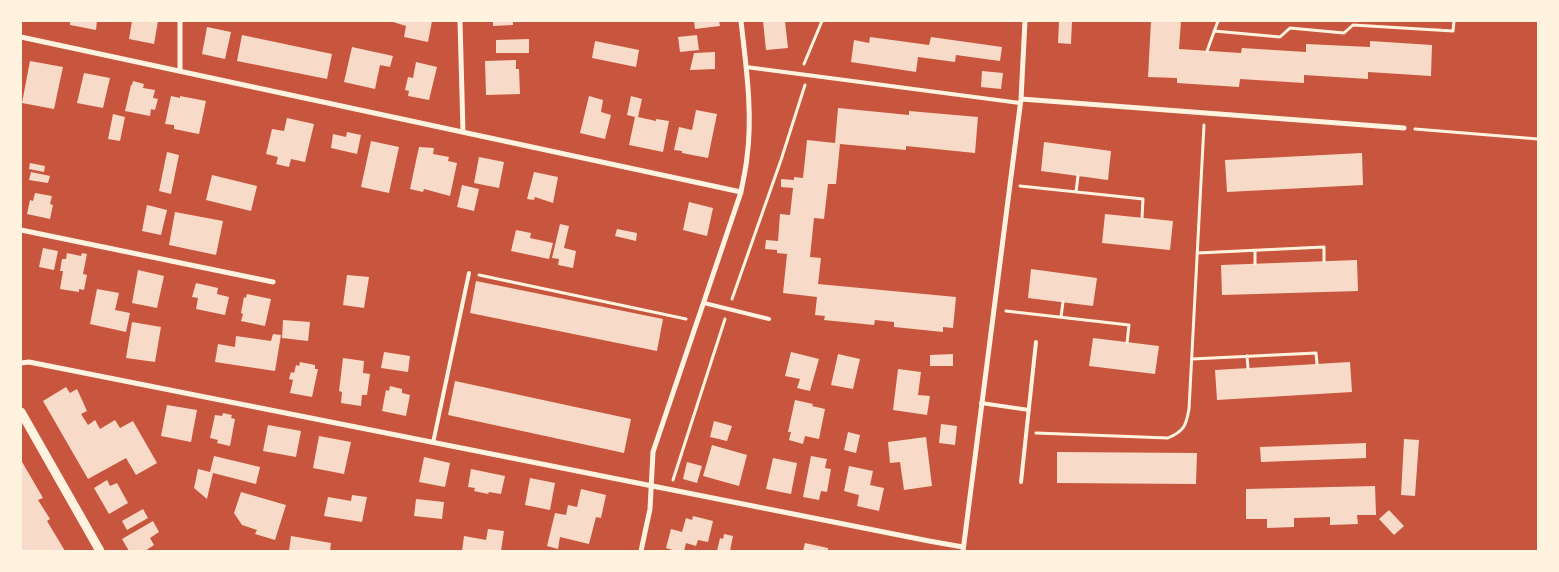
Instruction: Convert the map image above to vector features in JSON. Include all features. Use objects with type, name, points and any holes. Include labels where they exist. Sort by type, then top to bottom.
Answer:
[{"type":"street","points":[[180,21],[180,70]]},
{"type":"street","points":[[460,21],[463,132]]},
{"type":"street","points":[[641,551],[650,509],[653,452],[741,192],[748,147],[749,121],[741,21]]},
{"type":"street","points":[[21,362],[29,362],[650,485],[963,549],[1021,101],[1025,21]]},
{"type":"street","points":[[21,37],[741,192]]},
{"type":"street","points":[[1021,101],[1404,128]]},
{"type":"street","points":[[21,230],[273,282]]},
{"type":"street","points":[[21,412],[100,551]]},
{"type":"lane","points":[[746,67],[1021,101]]},
{"type":"lane","points":[[433,443],[469,272]]},
{"type":"lane","points":[[704,303],[769,319]]},
{"type":"lane","points":[[1021,482],[1036,342]]},
{"type":"lane","points":[[981,403],[1029,410]]},
{"type":"path","points":[[800,74],[822,21]]},
{"type":"path","points":[[1207,51],[1218,21]]},
{"type":"path","points":[[1214,31],[1280,37],[1290,28],[1344,33],[1353,25],[1453,31],[1454,21]]},
{"type":"path","points":[[669,490],[728,309],[781,160],[808,75]]},
{"type":"path","points":[[1027,433],[1168,438],[1178,434],[1186,425],[1190,410],[1204,114]]},
{"type":"path","points":[[1404,128],[1538,139]]},
{"type":"path","points":[[1076,192],[1078,176]]},
{"type":"path","points":[[1010,184],[1143,199],[1142,218]]},
{"type":"path","points":[[1197,253],[1324,247],[1324,261]]},
{"type":"path","points":[[1255,250],[1255,264]]},
{"type":"path","points":[[469,272],[698,321]]},
{"type":"path","points":[[1061,317],[1062,302]]},
{"type":"path","points":[[993,310],[1129,325],[1127,342]]},
{"type":"path","points":[[1192,359],[1316,352],[1317,364]]},
{"type":"path","points":[[1248,356],[1248,368]]},
{"type":"building","points":[[70,21],[97,21],[96,30],[70,25]]},
{"type":"building","points":[[132,21],[158,21],[154,44],[129,39]]},
{"type":"building","points":[[390,21],[432,21],[428,42],[404,37],[406,26]]},
{"type":"building","points":[[493,21],[513,21],[513,25],[493,26]]},
{"type":"building","points":[[694,21],[719,21],[720,26],[695,29]]},
{"type":"building","points":[[763,21],[785,21],[788,48],[766,50]]},
{"type":"building","points":[[1059,21],[1072,21],[1071,44],[1058,43]]},
{"type":"building","points":[[1151,21],[1181,21],[1179,49],[1241,53],[1242,48],[1306,52],[1306,44],[1370,47],[1370,41],[1432,45],[1431,76],[1368,72],[1368,79],[1304,75],[1304,83],[1240,79],[1239,87],[1177,83],[1177,78],[1148,77]]},
{"type":"building","points":[[207,27],[231,32],[225,59],[202,54]]},
{"type":"building","points":[[242,35],[332,54],[327,79],[237,61]]},
{"type":"building","points":[[697,35],[699,50],[680,52],[678,37]]},
{"type":"building","points":[[870,37],[929,45],[931,37],[1002,47],[1000,61],[956,55],[955,62],[918,57],[916,72],[851,62],[854,40],[869,43]]},
{"type":"building","points":[[529,39],[529,53],[496,53],[496,40]]},
{"type":"building","points":[[595,41],[639,50],[636,67],[592,58]]},
{"type":"building","points":[[352,47],[393,56],[390,67],[380,65],[375,89],[344,82]]},
{"type":"building","points":[[715,52],[715,69],[690,70],[694,53]]},
{"type":"building","points":[[516,60],[516,69],[519,69],[520,94],[486,95],[485,61]]},
{"type":"building","points":[[30,61],[63,67],[54,109],[22,103]]},
{"type":"building","points":[[416,62],[437,67],[429,100],[408,96],[409,91],[405,90],[408,77],[413,78]]},
{"type":"building","points":[[982,71],[1003,73],[1001,89],[981,87]]},
{"type":"building","points":[[84,73],[110,78],[103,108],[77,103]]},
{"type":"building","points":[[133,81],[144,84],[143,88],[155,90],[153,98],[158,99],[155,110],[151,109],[150,116],[125,111]]},
{"type":"building","points":[[171,96],[206,101],[199,134],[174,129],[174,125],[165,124]]},
{"type":"building","points":[[589,96],[603,100],[601,112],[611,115],[605,139],[580,133]]},
{"type":"building","points":[[631,96],[642,99],[638,117],[656,121],[656,119],[669,121],[663,152],[629,145],[635,117],[627,115]]},
{"type":"building","points":[[838,108],[909,115],[909,111],[978,117],[975,153],[906,146],[906,150],[840,144],[836,184],[828,184],[824,219],[814,218],[810,257],[821,258],[818,284],[956,297],[953,328],[943,327],[943,332],[894,327],[894,322],[875,320],[874,325],[824,320],[825,316],[815,315],[817,297],[783,293],[787,254],[777,253],[777,250],[765,249],[766,240],[778,241],[780,214],[790,215],[793,188],[781,187],[781,179],[794,180],[794,177],[803,178],[807,140],[835,143]]},
{"type":"building","points":[[696,110],[717,114],[708,158],[674,150],[679,127],[692,130]]},
{"type":"building","points":[[113,114],[125,117],[120,141],[108,139]]},
{"type":"building","points":[[287,118],[314,124],[305,162],[291,159],[289,167],[276,164],[278,157],[266,154],[272,129],[284,131]]},
{"type":"building","points":[[347,132],[361,135],[357,154],[331,148],[333,134],[346,137]]},
{"type":"building","points":[[371,141],[399,147],[389,193],[361,187]]},
{"type":"building","points":[[1044,142],[1111,151],[1108,180],[1041,171]]},
{"type":"building","points":[[419,147],[434,148],[433,154],[449,157],[448,161],[457,163],[450,196],[424,189],[423,192],[410,189]]},
{"type":"building","points":[[167,152],[179,155],[171,194],[159,191]]},
{"type":"building","points":[[1362,153],[1363,185],[1227,192],[1225,160]]},
{"type":"building","points":[[479,157],[504,162],[499,188],[474,183]]},
{"type":"building","points":[[30,163],[45,166],[44,172],[29,169]]},
{"type":"building","points":[[31,172],[50,176],[48,183],[29,180]]},
{"type":"building","points":[[534,172],[558,177],[553,203],[535,197],[534,200],[527,199]]},
{"type":"building","points":[[212,175],[257,186],[251,211],[206,200]]},
{"type":"building","points":[[462,185],[479,189],[474,211],[457,207]]},
{"type":"building","points":[[35,193],[52,196],[50,204],[53,205],[50,219],[27,214],[30,200],[33,201]]},
{"type":"building","points":[[689,202],[713,208],[707,236],[683,230]]},
{"type":"building","points":[[147,205],[167,210],[161,235],[142,231]]},
{"type":"building","points":[[175,212],[223,221],[216,255],[169,245]]},
{"type":"building","points":[[1105,214],[1173,221],[1170,250],[1102,243]]},
{"type":"building","points":[[560,224],[569,226],[564,248],[576,251],[573,268],[558,265],[559,259],[552,258]]},
{"type":"building","points":[[617,229],[637,233],[636,241],[615,236]]},
{"type":"building","points":[[516,230],[531,233],[530,238],[553,243],[549,259],[511,251]]},
{"type":"building","points":[[43,248],[58,251],[54,270],[39,267]]},
{"type":"building","points":[[67,253],[81,256],[82,253],[87,254],[83,274],[87,275],[84,290],[79,289],[79,292],[60,289],[63,271],[60,271],[62,259],[66,259]]},
{"type":"building","points":[[1357,260],[1358,291],[1222,295],[1221,265]]},
{"type":"building","points":[[1031,269],[1097,278],[1093,306],[1028,298]]},
{"type":"building","points":[[138,270],[164,276],[157,308],[132,303]]},
{"type":"building","points":[[347,275],[369,277],[364,308],[343,305]]},
{"type":"building","points":[[476,281],[663,319],[657,351],[470,313]]},
{"type":"building","points":[[196,283],[218,288],[217,294],[229,297],[225,315],[196,309],[198,298],[192,297]]},
{"type":"building","points":[[97,289],[119,293],[115,310],[130,313],[126,332],[90,324]]},
{"type":"building","points":[[247,294],[271,299],[265,326],[241,321],[244,297],[246,298]]},
{"type":"building","points":[[283,320],[310,322],[308,341],[282,338]]},
{"type":"building","points":[[132,322],[161,327],[155,362],[126,358]]},
{"type":"building","points":[[273,334],[281,335],[275,371],[215,362],[218,344],[235,347],[236,336],[271,341]]},
{"type":"building","points":[[1093,338],[1159,346],[1155,374],[1089,366]]},
{"type":"building","points":[[384,352],[410,356],[408,372],[381,368]]},
{"type":"building","points":[[791,352],[819,359],[810,391],[797,388],[800,379],[785,376]]},
{"type":"building","points":[[838,354],[860,359],[853,389],[831,385]]},
{"type":"building","points":[[953,354],[953,366],[930,366],[930,355]]},
{"type":"building","points":[[343,358],[364,361],[363,373],[370,374],[367,395],[362,395],[361,406],[341,403],[342,392],[339,391]]},
{"type":"building","points":[[300,362],[315,365],[315,369],[318,369],[312,397],[290,393],[293,380],[289,379],[291,372],[294,373],[296,365],[299,366]]},
{"type":"building","points":[[1350,362],[1352,392],[1217,400],[1215,370]]},
{"type":"building","points":[[898,369],[921,372],[918,395],[930,396],[927,415],[893,410]]},
{"type":"building","points":[[455,381],[631,419],[624,453],[448,415]]},
{"type":"building","points":[[390,386],[402,389],[402,393],[410,395],[406,416],[382,411],[386,390],[389,391]]},
{"type":"building","points":[[66,387],[70,393],[77,389],[87,411],[81,414],[88,425],[95,420],[100,429],[115,420],[120,428],[133,421],[157,463],[136,475],[126,458],[88,479],[43,401]]},
{"type":"building","points":[[795,400],[825,409],[819,439],[805,436],[803,444],[789,440],[791,432],[788,432]]},
{"type":"building","points":[[167,405],[197,410],[191,442],[161,436]]},
{"type":"building","points":[[223,413],[232,415],[231,418],[235,419],[230,446],[217,443],[218,440],[210,438],[215,415],[222,416]]},
{"type":"building","points":[[714,421],[732,426],[727,441],[710,437]]},
{"type":"building","points":[[941,424],[957,426],[955,445],[939,443]]},
{"type":"building","points":[[268,425],[301,431],[296,457],[263,451]]},
{"type":"building","points":[[848,432],[860,435],[856,453],[844,450]]},
{"type":"building","points":[[319,436],[351,442],[344,474],[313,468]]},
{"type":"building","points":[[926,437],[932,486],[904,490],[900,462],[890,463],[888,442]]},
{"type":"building","points":[[1404,439],[1419,440],[1415,496],[1401,495]]},
{"type":"building","points":[[1366,443],[1366,458],[1261,462],[1260,447]]},
{"type":"building","points":[[712,445],[747,455],[739,486],[703,476]]},
{"type":"building","points":[[1057,452],[1197,453],[1196,484],[1057,483]]},
{"type":"building","points":[[214,456],[260,467],[256,484],[213,473],[207,499],[194,488],[198,469],[210,472]]},
{"type":"building","points":[[811,456],[827,459],[825,468],[831,469],[827,492],[821,491],[819,500],[803,497]]},
{"type":"building","points":[[424,457],[450,463],[445,487],[419,482]]},
{"type":"building","points":[[773,458],[797,463],[791,494],[766,489]]},
{"type":"building","points":[[21,460],[43,498],[38,500],[50,519],[47,521],[65,551],[21,550]]},
{"type":"building","points":[[687,462],[702,466],[697,483],[683,479]]},
{"type":"building","points":[[849,466],[873,471],[870,485],[884,488],[879,511],[857,506],[859,495],[844,491]]},
{"type":"building","points":[[471,469],[505,476],[501,494],[489,492],[488,494],[474,491],[475,488],[468,487]]},
{"type":"building","points":[[530,478],[555,483],[550,510],[525,505]]},
{"type":"building","points":[[107,480],[110,486],[117,483],[128,503],[109,514],[94,488]]},
{"type":"building","points":[[1375,486],[1376,515],[1357,515],[1358,524],[1330,525],[1330,517],[1294,518],[1294,527],[1267,528],[1267,519],[1246,519],[1246,489]]},
{"type":"building","points":[[581,489],[606,495],[601,518],[596,517],[589,544],[560,537],[558,549],[547,546],[555,513],[566,515],[568,505],[577,507]]},
{"type":"building","points":[[241,492],[286,505],[275,540],[255,534],[257,530],[242,525],[234,513]]},
{"type":"building","points":[[352,495],[367,497],[362,522],[324,516],[328,497],[351,501]]},
{"type":"building","points":[[416,499],[444,502],[442,519],[414,516]]},
{"type":"building","points":[[143,509],[148,518],[127,530],[122,521]]},
{"type":"building","points":[[1389,510],[1404,526],[1394,535],[1379,519]]},
{"type":"building","points":[[693,516],[713,521],[708,542],[698,540],[696,546],[686,543],[684,551],[666,548],[671,529],[682,532],[686,518],[692,520]]},
{"type":"building","points":[[153,521],[159,532],[150,538],[154,545],[145,551],[129,551],[122,539]]},
{"type":"building","points":[[488,529],[504,531],[501,551],[462,551],[464,536],[486,540]]},
{"type":"building","points":[[724,534],[733,536],[730,551],[717,551],[720,538],[723,539]]},
{"type":"building","points":[[291,536],[331,543],[330,551],[289,551]]},
{"type":"building","points":[[805,543],[828,548],[828,551],[803,551]]}]
